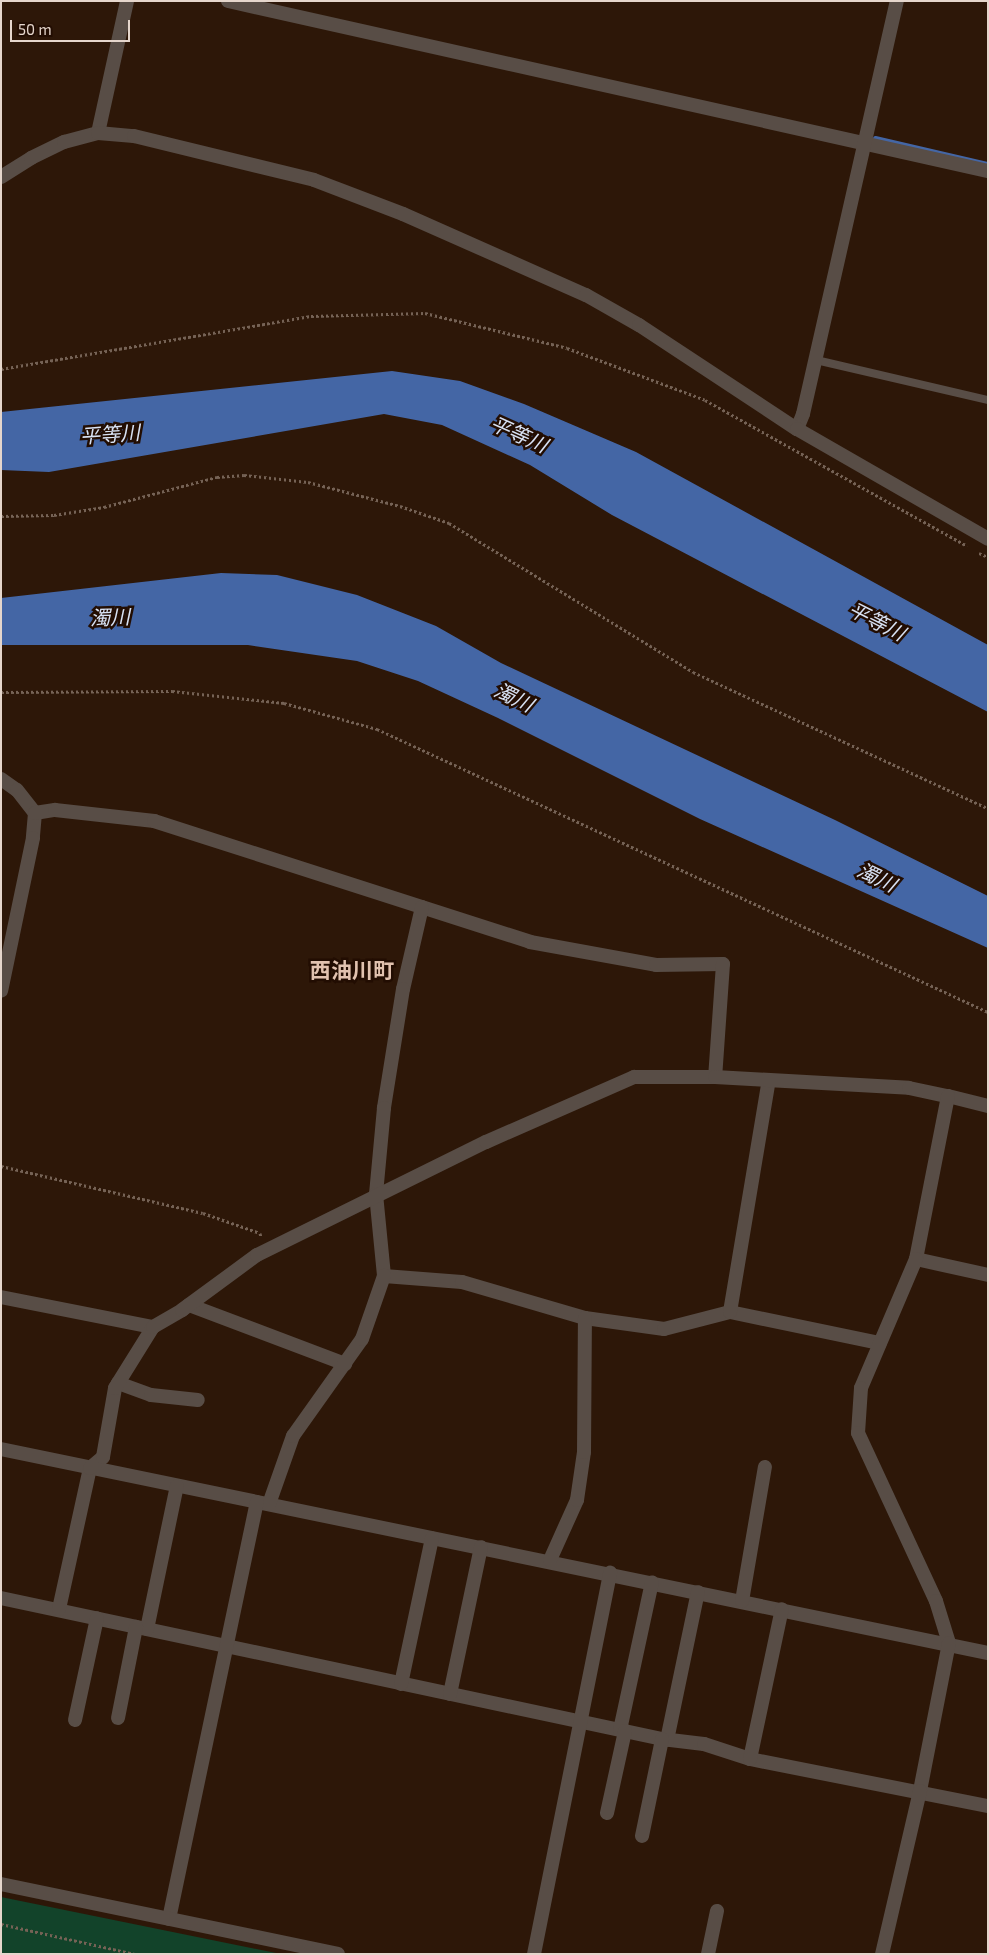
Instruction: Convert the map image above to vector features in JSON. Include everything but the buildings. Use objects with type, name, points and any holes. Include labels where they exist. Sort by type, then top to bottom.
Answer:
[{"type":"street","points":[[98,133],[127,1]]},
{"type":"street","points":[[228,1],[988,171]]},
{"type":"street","points":[[797,429],[816,360],[897,1]]},
{"type":"street","points":[[1,177],[31,158],[64,142],[98,133],[134,136],[314,180],[481,247],[586,295],[639,325],[797,429],[988,539]]},
{"type":"street","points":[[1,779],[17,790],[34,813],[32,838],[1,991]]},
{"type":"street","points":[[34,813],[55,810],[154,821],[530,942],[656,965],[723,964],[715,1077]]},
{"type":"street","points":[[169,1919],[227,1647],[263,1503],[293,1436],[362,1339],[384,1276],[376,1194],[385,1098],[403,989],[422,907]]},
{"type":"street","points":[[59,1609],[90,1468],[103,1457],[118,1383],[153,1327],[189,1305],[257,1254],[376,1194],[634,1077],[715,1077],[909,1088],[988,1106]]},
{"type":"street","points":[[730,1312],[769,1080]]},
{"type":"street","points":[[882,1954],[920,1790],[949,1643],[936,1601],[858,1433],[861,1388],[916,1259],[948,1096]]},
{"type":"street","points":[[916,1259],[988,1274]]},
{"type":"street","points":[[384,1276],[462,1282],[585,1318],[664,1329],[730,1312],[880,1343]]},
{"type":"street","points":[[1,1297],[153,1327]]},
{"type":"street","points":[[189,1305],[345,1364]]},
{"type":"street","points":[[550,1560],[577,1500],[584,1452],[585,1318]]},
{"type":"street","points":[[118,1383],[151,1395],[198,1400]]},
{"type":"street","points":[[1,1449],[432,1538],[550,1560],[949,1643],[988,1653]]},
{"type":"street","points":[[742,1601],[765,1466]]},
{"type":"street","points":[[118,1718],[178,1486]]},
{"type":"street","points":[[401,1684],[432,1538]]},
{"type":"street","points":[[450,1694],[481,1547]]},
{"type":"street","points":[[534,1954],[610,1573]]},
{"type":"street","points":[[607,1813],[652,1582]]},
{"type":"street","points":[[642,1836],[698,1592]]},
{"type":"street","points":[[1,1598],[664,1740],[704,1744],[750,1759],[920,1790],[988,1806]]},
{"type":"street","points":[[750,1759],[782,1609]]},
{"type":"street","points":[[75,1720],[97,1618]]},
{"type":"street","points":[[1,1884],[338,1954]]},
{"type":"street","points":[[708,1954],[717,1911]]},
{"type":"lane","points":[[816,360],[988,400]]},
{"type":"path","points":[[1,369],[311,316],[425,313],[567,348],[704,400],[988,557]]},
{"type":"path","points":[[1,516],[54,515],[104,506],[217,477],[244,475],[308,482],[400,506],[457,528],[693,672],[988,808]]},
{"type":"path","points":[[1,692],[172,692],[284,703],[377,729],[988,1012]]},
{"type":"path","points":[[1,1166],[203,1213],[260,1233],[263,1245]]},
{"type":"path","points":[[1,1924],[135,1954]]},
{"type":"green space","points":[[1,1897],[281,1954],[1,1954]]},
{"type":"water","name":"平等川","points":[[392,371],[460,381],[524,404],[636,452],[988,645],[988,712],[612,515],[530,465],[442,425],[384,414],[49,472],[1,470],[1,412]]},
{"type":"water","name":"濁川","points":[[221,573],[277,575],[357,595],[436,626],[501,663],[835,820],[988,896],[988,948],[700,819],[498,718],[418,681],[357,661],[248,645],[1,645],[1,598]]},
{"type":"waterway","points":[[875,138],[988,164]]},
{"type":"district","name":"西油川町","points":[[352,970]]}]
